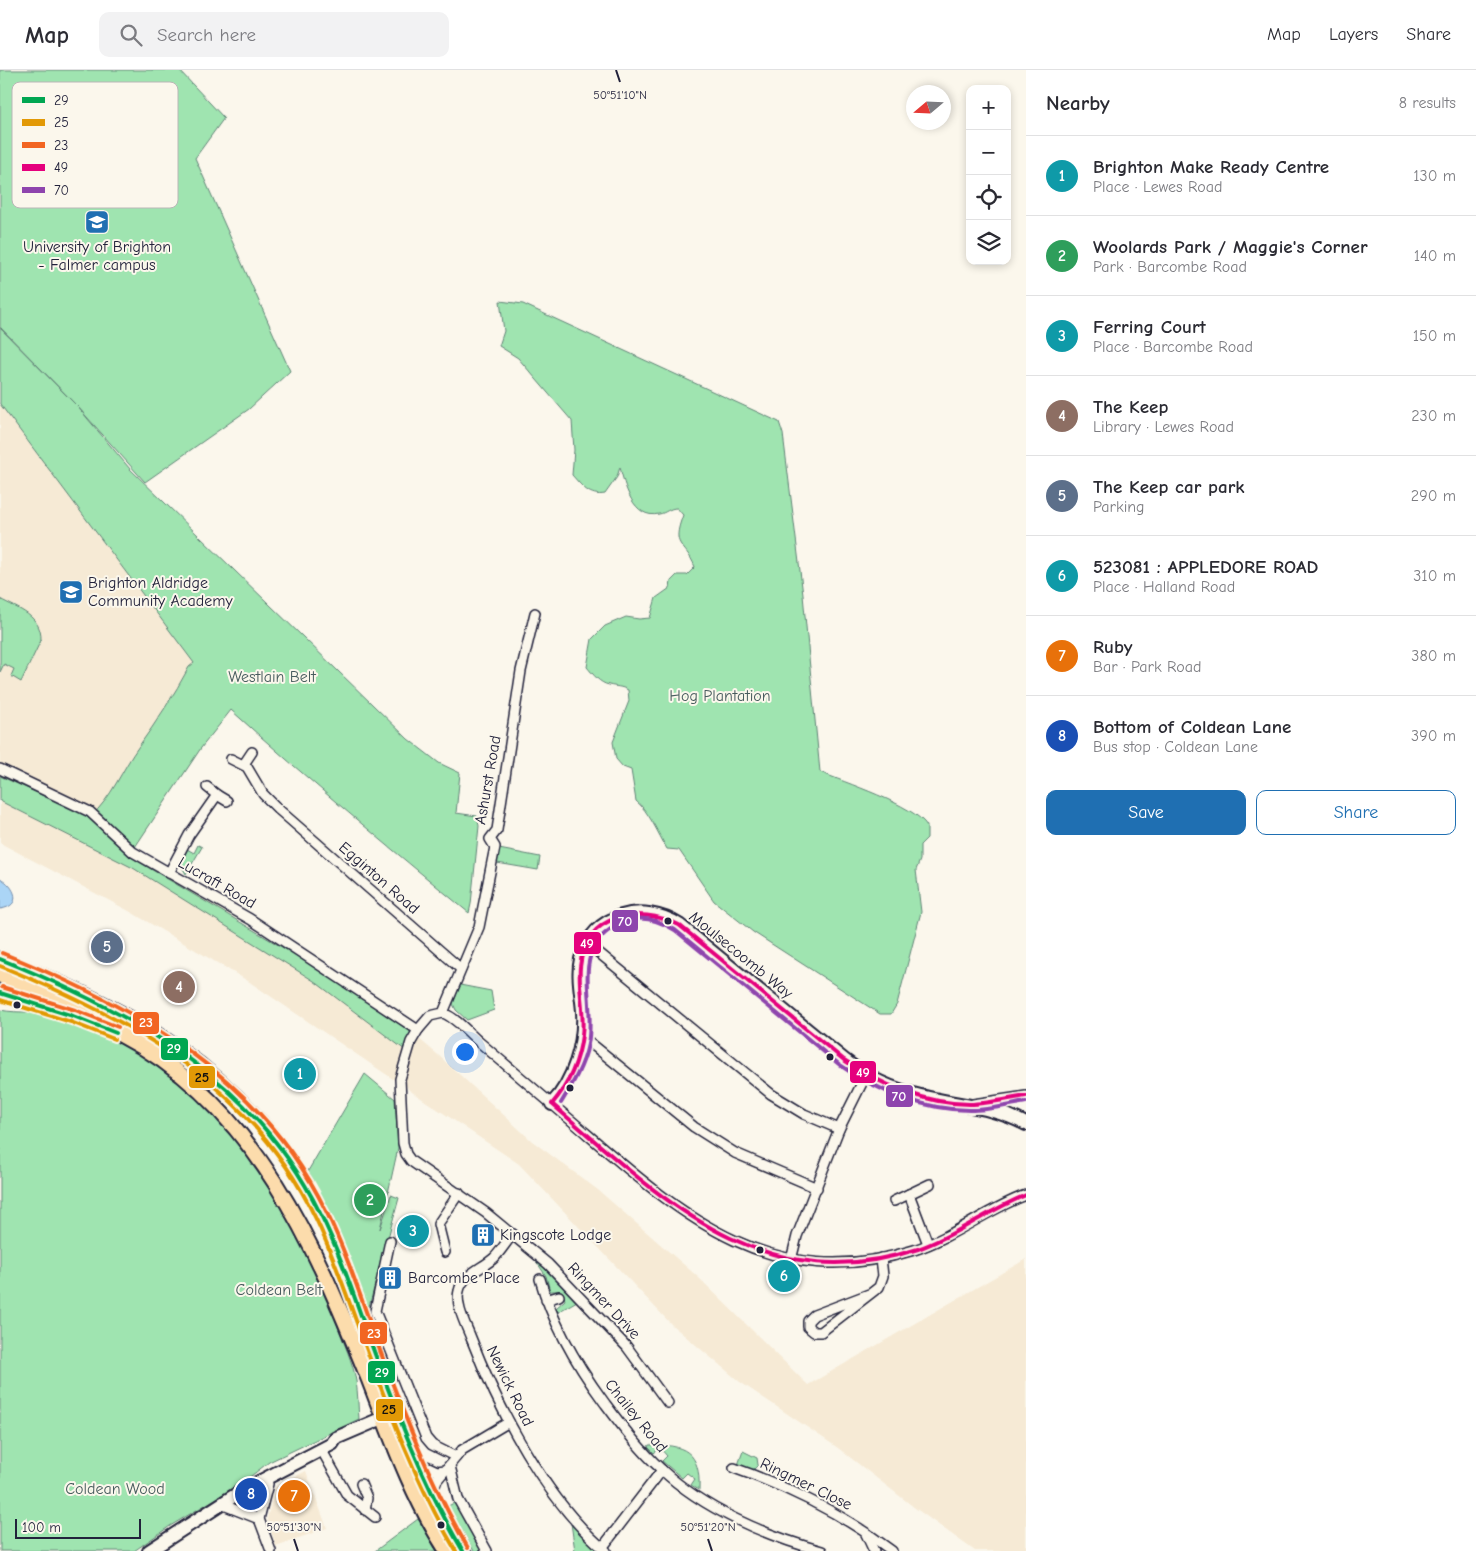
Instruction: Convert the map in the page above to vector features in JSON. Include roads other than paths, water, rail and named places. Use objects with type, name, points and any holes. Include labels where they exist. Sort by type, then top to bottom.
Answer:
[{"type":"highway","points":[[0,975],[82,1004],[150,1038],[171,1044]]},
{"type":"main road","points":[[0,958],[92,997],[153,1030],[216,1077],[243,1102],[270,1132],[294,1165],[312,1196],[337,1253],[418,1462],[433,1496],[463,1551]]},
{"type":"main road","points":[[0,993],[97,1024],[145,1049],[193,1084],[242,1134],[267,1168],[298,1219],[334,1293],[385,1421],[420,1499],[446,1549]]},
{"type":"main road","points":[[433,1496],[426,1504],[446,1549]]},
{"type":"street","name":"Ashurst Road","points":[[443,1012],[476,937],[486,901],[494,847],[490,840],[498,830],[521,671],[535,614]]},
{"type":"street","points":[[231,758],[244,764],[252,752]]},
{"type":"street","name":"Egginton Road","points":[[244,764],[263,794],[281,806],[461,969]]},
{"type":"street","name":"Lucraft Road","points":[[0,769],[90,812],[133,852],[250,919],[418,1030]]},
{"type":"street","points":[[207,787],[227,801]]},
{"type":"street","points":[[170,873],[189,835],[217,794]]},
{"type":"street","name":"Moulsecoomb Way","points":[[552,1104],[570,1074],[583,1040],[584,1012],[580,968],[588,944],[604,925],[622,916],[648,912],[670,919],[700,941],[844,1060],[866,1075],[922,1097],[973,1104],[1026,1124]]},
{"type":"street","points":[[588,944],[771,1094],[804,1114],[839,1129]]},
{"type":"street","points":[[418,1030],[430,1016],[443,1012],[646,1183],[691,1218],[732,1240],[760,1252],[791,1260],[840,1263],[881,1258],[928,1244],[1026,1195]]},
{"type":"street","name":"Ringmer Drive","points":[[418,1030],[411,1042],[400,1084],[403,1143],[406,1154],[411,1162],[459,1193],[513,1234],[548,1264],[627,1347],[668,1403]]},
{"type":"street","points":[[583,1040],[588,1041],[619,1065],[694,1127],[740,1155],[816,1188]]},
{"type":"street","points":[[791,1260],[797,1236],[839,1129],[866,1075]]},
{"type":"street","points":[[973,1104],[1026,1096]]},
{"type":"street","points":[[894,1201],[930,1184]]},
{"type":"street","points":[[445,1252],[438,1224],[459,1193]]},
{"type":"street","points":[[909,1194],[928,1244]]},
{"type":"street","name":"Newick Road","points":[[513,1234],[494,1258],[464,1281],[458,1296],[480,1361],[509,1422],[566,1510],[604,1549],[662,1470]]},
{"type":"street","points":[[390,1242],[380,1261],[376,1313],[426,1438],[432,1445],[456,1457]]},
{"type":"street","points":[[869,1294],[814,1315],[809,1319],[808,1327],[814,1332],[821,1332],[877,1289],[882,1280],[881,1258]]},
{"type":"street","name":"Chailey Road","points":[[540,1279],[560,1335],[582,1371],[636,1443],[662,1470],[698,1498],[726,1513],[774,1535],[822,1551]]},
{"type":"street","points":[[546,1300],[559,1296]]},
{"type":"street","points":[[149,1551],[223,1502],[266,1477],[326,1446],[338,1445],[399,1416]]},
{"type":"street","points":[[433,1496],[435,1483],[466,1447],[509,1422]]},
{"type":"street","points":[[326,1446],[341,1487],[375,1517]]},
{"type":"street","points":[[418,1462],[437,1471],[448,1468]]},
{"type":"street","points":[[448,1468],[458,1499],[487,1551]]},
{"type":"street","name":"Ringmer Close","points":[[734,1468],[805,1497],[862,1530],[892,1551]]},
{"type":"street","points":[[266,1477],[268,1484],[260,1519],[271,1551]]},
{"type":"street","points":[[361,1484],[367,1498],[365,1510]]},
{"type":"street","points":[[223,1502],[226,1506],[260,1519]]},
{"type":"street","name":"Ringmer Close","points":[[862,1530],[874,1551]]},
{"type":"water","points":[[0,878],[10,886],[15,895],[15,900],[8,907],[0,909]]},
{"type":"place","name":"University of Brighton - Falmer campus","points":[[97,222]]},
{"type":"place","name":"Brighton Aldridge Community Academy","points":[[71,592]]},
{"type":"place","name":"The Keep car park","points":[[107,947]]},
{"type":"place","name":"The Keep","points":[[179,987]]},
{"type":"place","name":"Brighton Make Ready Centre","points":[[300,1074]]},
{"type":"place","name":"Woolards Park / Maggie's Corner","points":[[370,1200]]},
{"type":"place","name":"Ferring Court","points":[[413,1231]]},
{"type":"place","name":"Kingscote Lodge","points":[[483,1235]]},
{"type":"place","name":"523081 : APPLEDORE ROAD","points":[[784,1276]]},
{"type":"place","name":"Barcombe Place","points":[[390,1278]]},
{"type":"place","name":"Bottom of Coldean Lane","points":[[251,1494]]},
{"type":"place","name":"Ruby","points":[[294,1496]]},
{"type":"park label","name":"Westlain Belt","points":[[272,677]]},
{"type":"park label","name":"Hog Plantation","points":[[720,696]]},
{"type":"park label","name":"Coldean Belt","points":[[279,1290]]},
{"type":"park label","name":"Coldean Wood","points":[[115,1489]]}]
